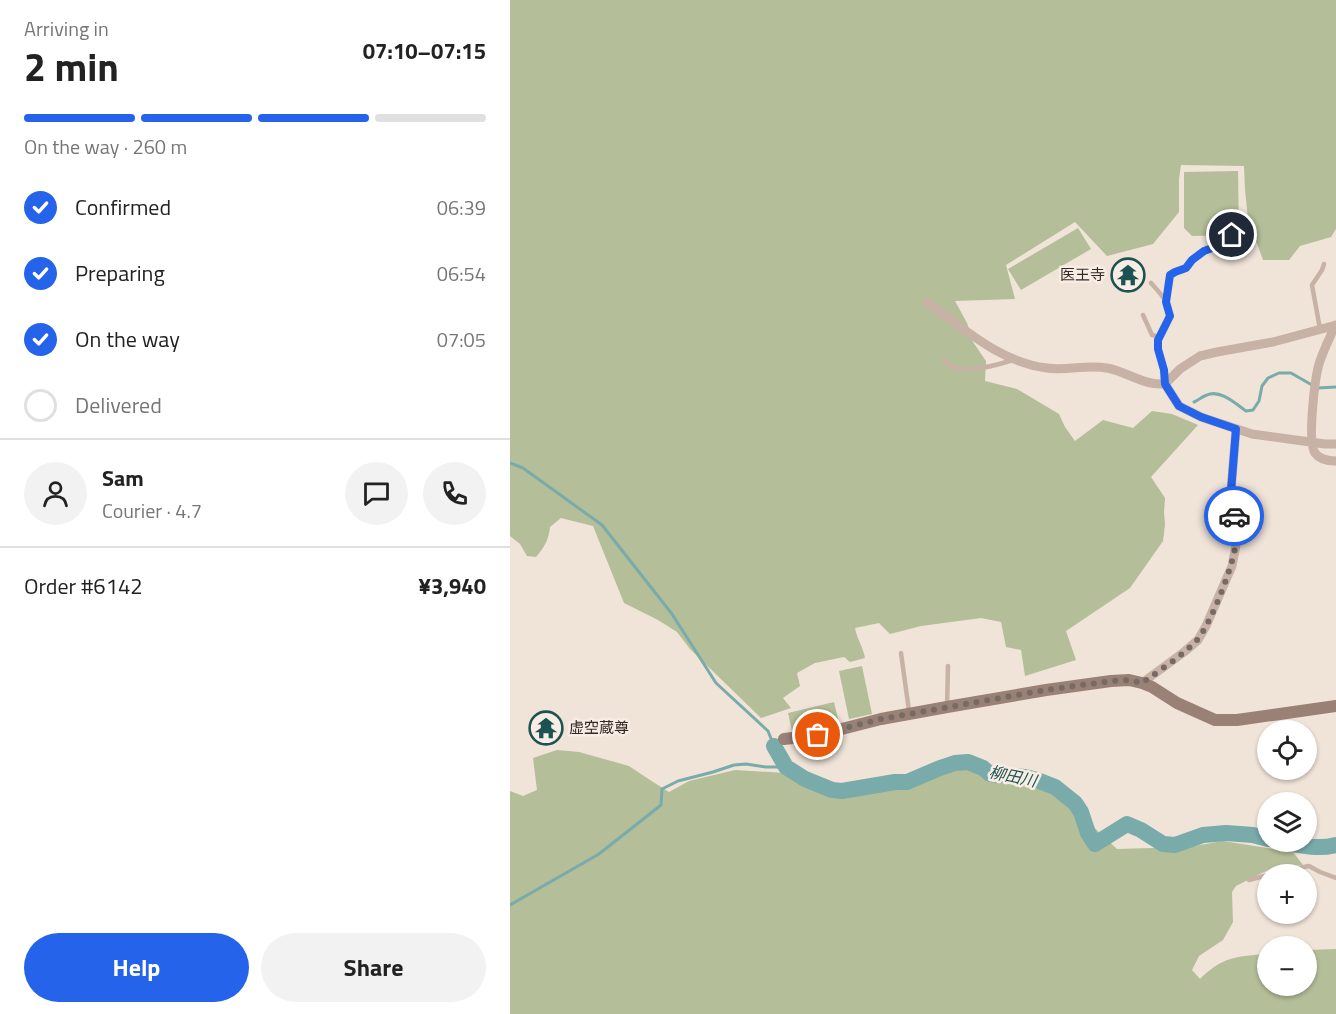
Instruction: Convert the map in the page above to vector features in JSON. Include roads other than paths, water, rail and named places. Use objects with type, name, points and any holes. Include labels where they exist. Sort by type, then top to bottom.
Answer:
[{"type":"street","points":[[927,302],[987,346],[1015,360],[1046,368],[1107,368],[1151,383],[1165,384],[1180,369],[1200,356],[1273,342],[1336,325]]},
{"type":"street","points":[[1336,325],[1318,366],[1311,441],[1315,453],[1322,459],[1336,460]]},
{"type":"street","points":[[1165,384],[1179,406],[1201,417],[1252,434],[1336,444]]},
{"type":"street","points":[[1142,683],[1198,640],[1232,566],[1237,540],[1231,491],[1236,429]]},
{"type":"street","points":[[784,739],[818,735],[947,706],[1111,681],[1129,680],[1142,683],[1177,704],[1215,720],[1237,720],[1336,706]]},
{"type":"lane","points":[[1166,302],[1170,275],[1186,268],[1204,251],[1229,242],[1232,235]]},
{"type":"lane","points":[[1320,329],[1312,285],[1324,264]]},
{"type":"lane","points":[[1151,283],[1166,302],[1170,316],[1160,337],[1158,349],[1165,384]]},
{"type":"lane","points":[[1143,315],[1152,335],[1160,337]]},
{"type":"lane","points":[[944,361],[953,367],[978,369],[1015,360]]},
{"type":"lane","points":[[901,653],[910,714]]},
{"type":"lane","points":[[947,706],[948,666]]},
{"type":"lane","points":[[1317,870],[1336,878]]},
{"type":"lane","points":[[1249,880],[1257,878]]},
{"type":"waterway","points":[[1194,402],[1207,395],[1217,394],[1228,398],[1246,411],[1253,410],[1259,401],[1262,386],[1268,378],[1279,373],[1291,373],[1312,385]]},
{"type":"waterway","points":[[1318,388],[1336,387]]},
{"type":"waterway","points":[[510,463],[523,468],[602,525],[672,614],[716,683],[768,731],[774,746]]},
{"type":"waterway","name":"柳田川","points":[[774,746],[786,767],[805,779],[832,790],[842,791],[907,782],[955,763],[968,762],[983,768],[990,774],[1037,780],[1055,787],[1075,803],[1095,844],[1127,824],[1163,844],[1175,845],[1203,835],[1226,833],[1257,836]]},
{"type":"waterway","points":[[510,905],[599,854],[661,805],[662,789],[678,781],[734,765],[786,767]]},
{"type":"waterway","name":"柳田川","points":[[1317,847],[1336,845]]},
{"type":"place","name":"医王寺","points":[[1128,275]]},
{"type":"place","name":"虚空蔵尊","points":[[546,728]]}]
